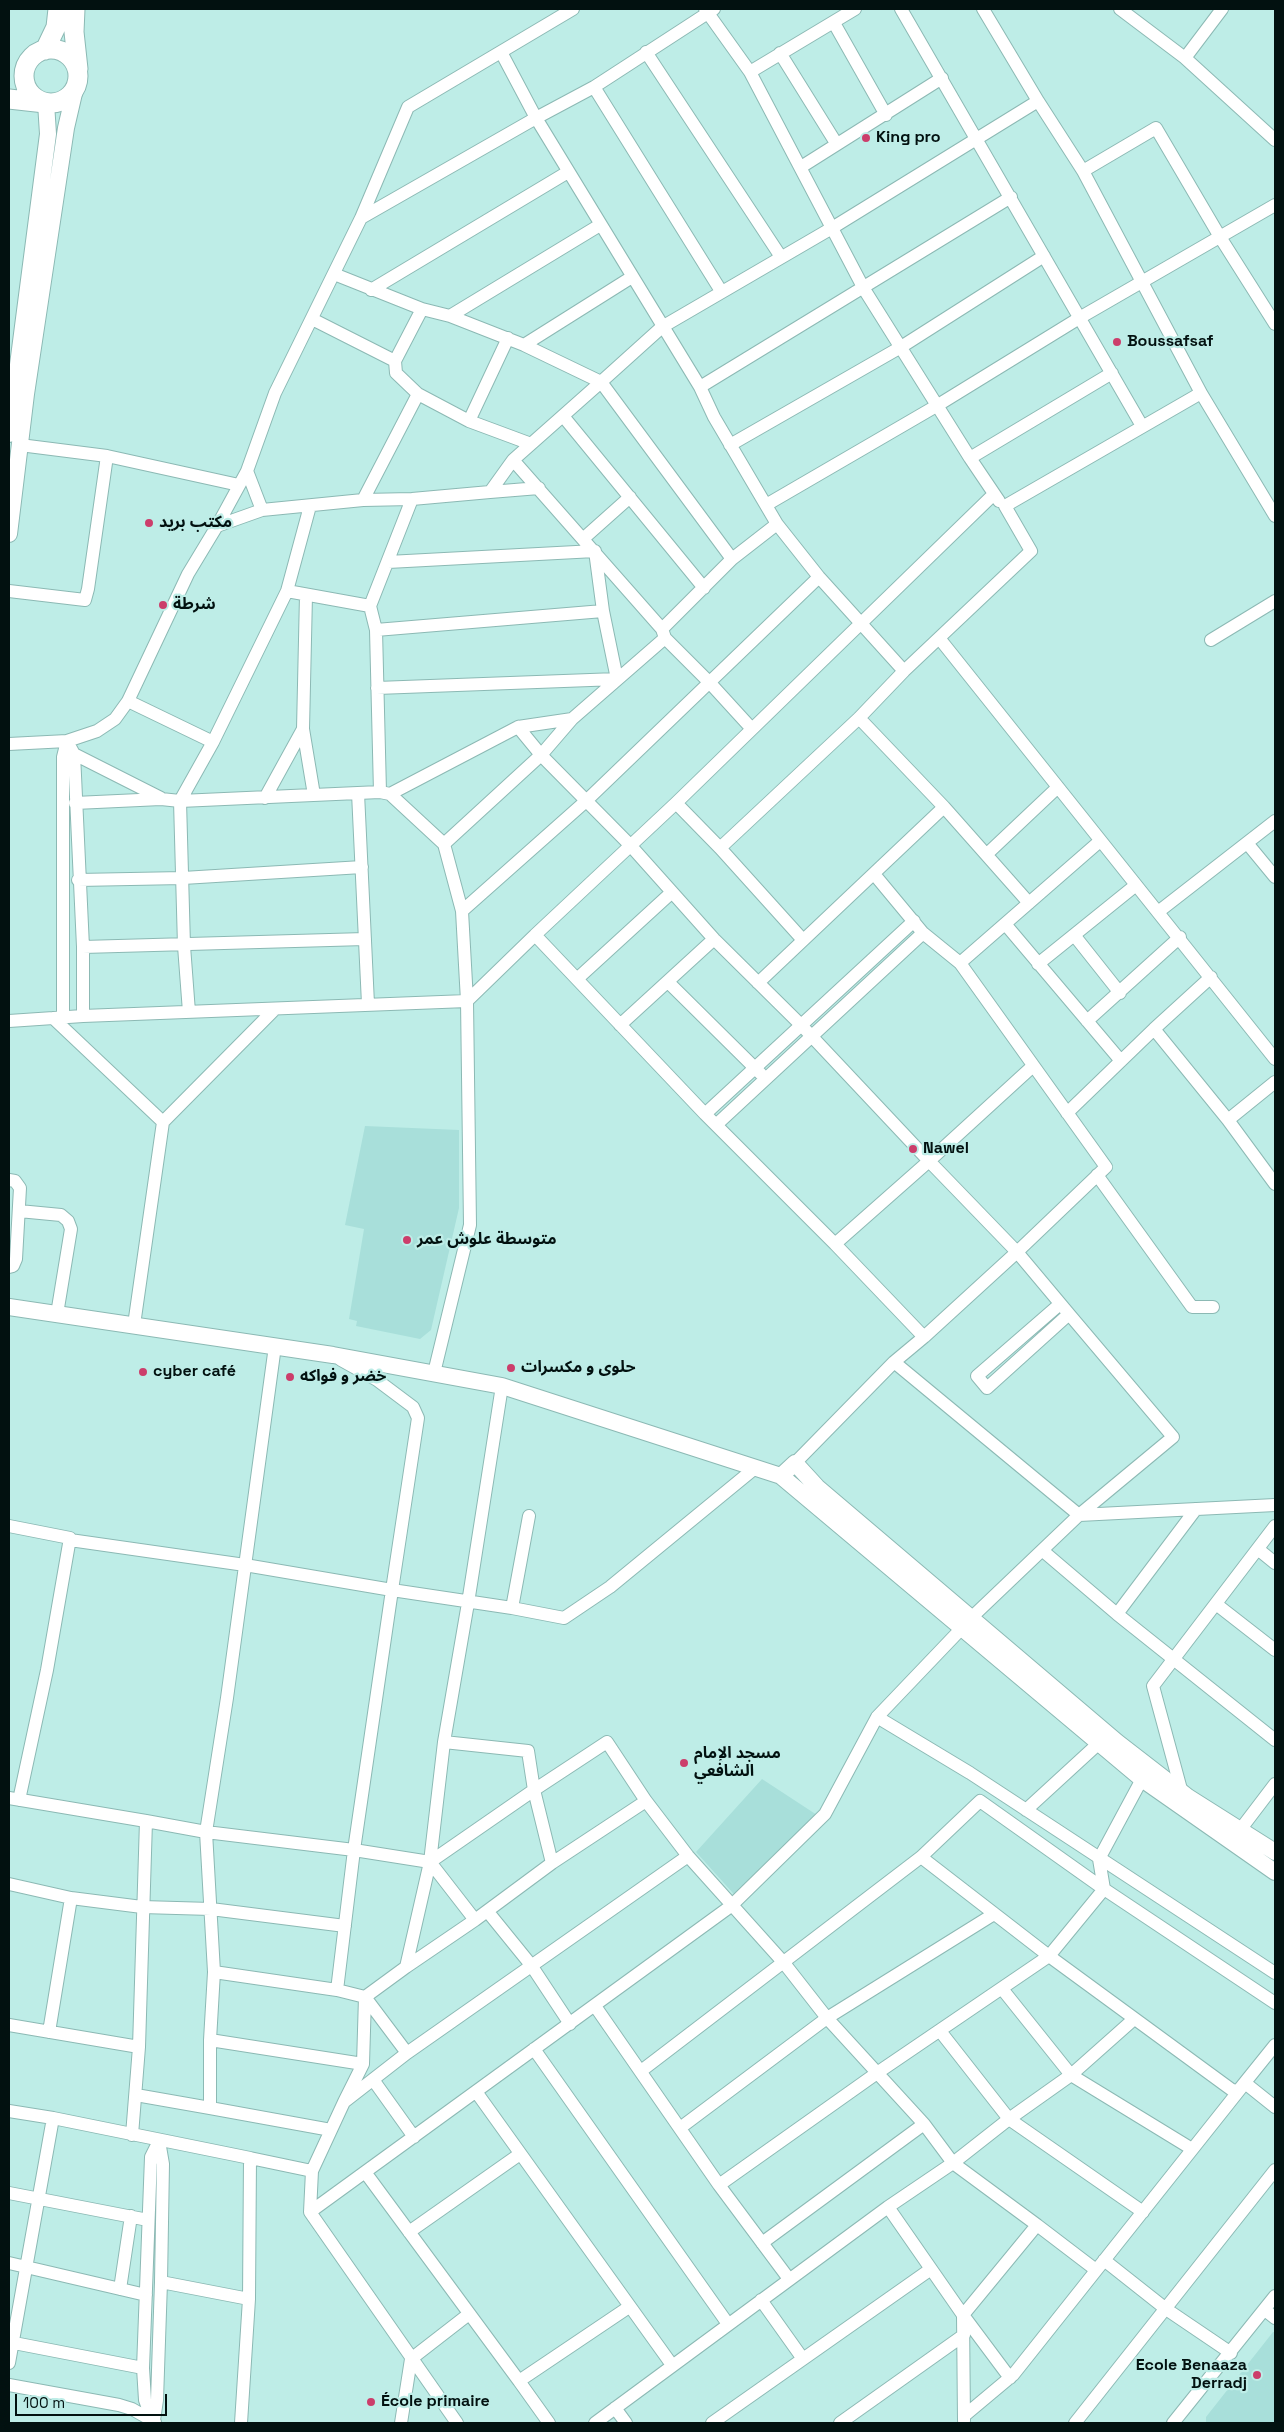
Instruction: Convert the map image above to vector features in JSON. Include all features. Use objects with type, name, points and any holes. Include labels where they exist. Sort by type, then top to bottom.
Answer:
[{"type":"highway","points":[[46,103],[32,94],[24,78],[25,68],[41,52],[56,27],[58,9]]},
{"type":"highway","points":[[9,99],[46,103],[63,101],[76,81],[75,9]]},
{"type":"highway","points":[[9,69],[41,52],[54,49],[63,52],[71,58],[76,81]]},
{"type":"main road","points":[[14,440],[66,128],[76,81]]},
{"type":"main road","points":[[9,534],[14,440],[48,134],[46,103]]},
{"type":"main road","points":[[9,1306],[333,1355],[502,1386],[781,1476],[1182,1793],[1275,1852]]},
{"type":"main road","points":[[781,1476],[795,1463],[816,1487],[1099,1744],[1142,1779],[1275,1872]]},
{"type":"street","points":[[9,744],[67,741],[96,731],[115,719],[128,701],[188,574],[247,471],[275,393],[334,274],[408,107],[573,9]]},
{"type":"street","points":[[750,72],[855,9]]},
{"type":"street","points":[[901,9],[1081,317],[1142,426]]},
{"type":"street","points":[[983,9],[1038,101],[1083,171],[1143,280],[1201,393],[1275,516]]},
{"type":"street","points":[[1120,9],[1185,58],[1275,140]]},
{"type":"street","points":[[1185,58],[1222,9]]},
{"type":"street","points":[[360,218],[536,118],[594,88],[709,10],[750,72],[864,289],[993,495],[1005,506],[1031,551],[904,671],[859,718],[720,848]]},
{"type":"street","points":[[834,23],[886,115]]},
{"type":"street","points":[[500,52],[568,172],[700,387],[714,417],[777,524],[819,577],[904,671]]},
{"type":"street","points":[[646,52],[781,257]]},
{"type":"street","points":[[780,53],[836,143]]},
{"type":"street","points":[[801,167],[836,143],[886,115],[942,78]]},
{"type":"street","points":[[594,88],[722,291]]},
{"type":"street","points":[[490,492],[513,460],[662,327],[832,228],[1038,101]]},
{"type":"street","points":[[1083,171],[1156,128],[1220,237],[1275,324]]},
{"type":"street","points":[[371,290],[568,172]]},
{"type":"street","points":[[700,387],[864,289],[1011,197]]},
{"type":"street","points":[[766,505],[938,405],[1143,280],[1275,205]]},
{"type":"street","points":[[450,316],[600,225]]},
{"type":"street","points":[[730,445],[901,347],[1044,256]]},
{"type":"street","points":[[334,274],[422,309],[450,316],[508,338],[602,382],[732,559]]},
{"type":"street","points":[[524,345],[632,277]]},
{"type":"street","points":[[422,309],[395,361],[396,373],[418,394],[469,421],[531,444]]},
{"type":"street","points":[[312,319],[395,361]]},
{"type":"street","points":[[469,421],[508,338]]},
{"type":"street","points":[[970,458],[1112,373]]},
{"type":"street","points":[[1005,506],[1201,393]]},
{"type":"street","points":[[362,500],[418,394]]},
{"type":"street","points":[[563,416],[704,588]]},
{"type":"street","points":[[14,440],[107,456],[239,485]]},
{"type":"street","points":[[9,591],[85,600],[107,456]]},
{"type":"street","points":[[513,460],[584,538],[664,634],[752,729]]},
{"type":"street","points":[[247,471],[262,510]]},
{"type":"street","points":[[217,526],[262,510],[362,500],[412,499],[539,488]]},
{"type":"street","points":[[9,1021],[83,1016],[467,1001],[676,803],[860,622],[993,495]]},
{"type":"street","points":[[584,538],[630,496]]},
{"type":"street","points":[[412,499],[370,606],[376,630],[377,688],[385,793],[444,844],[462,911],[467,1001],[470,1225],[434,1373]]},
{"type":"street","points":[[189,1012],[184,946],[180,801],[213,742],[287,591],[310,506]]},
{"type":"street","points":[[444,844],[541,755],[572,719],[617,680],[664,634],[732,559],[777,524]]},
{"type":"street","points":[[388,562],[595,551]]},
{"type":"street","points":[[595,551],[603,611],[617,680]]},
{"type":"street","points":[[462,911],[586,801],[819,577]]},
{"type":"street","points":[[287,591],[370,606]]},
{"type":"street","points":[[306,595],[303,729],[314,795]]},
{"type":"street","points":[[1211,640],[1275,601]]},
{"type":"street","points":[[376,630],[603,611]]},
{"type":"street","points":[[939,638],[1100,841],[1180,937],[1275,1059]]},
{"type":"street","points":[[377,688],[617,680]]},
{"type":"street","points":[[128,701],[213,742]]},
{"type":"street","points":[[859,718],[944,807],[1029,903]]},
{"type":"street","points":[[75,803],[385,793],[518,728],[572,719]]},
{"type":"street","points":[[310,2212],[477,2093],[534,2049],[732,1906],[825,1814],[877,1717],[967,1623],[1043,1552],[1079,1515],[1173,1437],[1017,1252],[929,1162],[802,1026],[714,939],[630,845],[541,755],[518,728]]},
{"type":"street","points":[[265,798],[303,729]]},
{"type":"street","points":[[67,741],[74,754],[83,1016]]},
{"type":"street","points":[[67,741],[62,757],[58,1018],[163,1122]]},
{"type":"street","points":[[74,754],[162,799]]},
{"type":"street","points":[[987,854],[1058,787]]},
{"type":"street","points":[[358,793],[368,1004]]},
{"type":"street","points":[[676,803],[720,848],[803,940]]},
{"type":"street","points":[[758,983],[944,807]]},
{"type":"street","points":[[1158,912],[1275,821]]},
{"type":"street","points":[[960,963],[1006,925],[1100,841]]},
{"type":"street","points":[[1247,844],[1275,877]]},
{"type":"street","points":[[78,880],[183,878],[362,867]]},
{"type":"street","points":[[795,1463],[894,1362],[1017,1252],[1106,1167],[960,963],[923,933],[874,874]]},
{"type":"street","points":[[1038,964],[1136,885]]},
{"type":"street","points":[[577,979],[671,893]]},
{"type":"street","points":[[705,1114],[914,922]]},
{"type":"street","points":[[1006,925],[1121,1061]]},
{"type":"street","points":[[716,1125],[923,933]]},
{"type":"street","points":[[535,935],[705,1114],[924,1337]]},
{"type":"street","points":[[1074,936],[1120,993]]},
{"type":"street","points":[[1087,1021],[1180,937]]},
{"type":"street","points":[[82,947],[184,946],[365,939]]},
{"type":"street","points":[[620,1025],[714,939]]},
{"type":"street","points":[[1066,1113],[1211,976]]},
{"type":"street","points":[[668,982],[766,1079]]},
{"type":"street","points":[[134,1326],[163,1122],[276,1009]]},
{"type":"street","points":[[1154,1029],[1228,1120],[1275,1184]]},
{"type":"street","points":[[834,1244],[929,1162],[1033,1066]]},
{"type":"street","points":[[1228,1120],[1275,1082]]},
{"type":"street","points":[[1097,1175],[1192,1307],[1213,1307]]},
{"type":"street","points":[[9,1180],[15,1180],[18,1184],[19,1211],[16,1259],[13,1266],[9,1267]]},
{"type":"street","points":[[19,1211],[61,1215],[68,1221],[71,1229],[57,1314]]},
{"type":"street","points":[[1060,1304],[977,1376],[987,1388],[1069,1314]]},
{"type":"street","points":[[210,2108],[210,2040],[214,1972],[206,1832],[227,1698],[276,1346]]},
{"type":"street","points":[[333,1355],[377,1380],[413,1407],[418,1418],[354,1850],[337,1990]]},
{"type":"street","points":[[894,1362],[1079,1515],[1275,1505]]},
{"type":"street","points":[[406,1967],[430,1862],[444,1742],[502,1386]]},
{"type":"street","points":[[9,1526],[70,1540],[245,1564],[564,1618],[610,1587],[755,1468]]},
{"type":"street","points":[[1117,1614],[1196,1509]]},
{"type":"street","points":[[512,1608],[530,1516]]},
{"type":"street","points":[[1182,1793],[1153,1686],[1259,1550],[1275,1526]]},
{"type":"street","points":[[70,1540],[48,1670],[12,1801],[206,1832],[354,1850],[430,1862],[475,1920]]},
{"type":"street","points":[[1259,1550],[1275,1563]]},
{"type":"street","points":[[1043,1552],[1117,1614],[1275,1740]]},
{"type":"street","points":[[1216,1604],[1275,1650]]},
{"type":"street","points":[[877,1717],[992,1788],[1275,1974]]},
{"type":"street","points":[[444,1742],[528,1750],[534,1790],[552,1863]]},
{"type":"street","points":[[430,1862],[607,1742],[646,1801],[688,1856],[784,1963],[827,2018],[924,2124],[953,2163],[1096,2270]]},
{"type":"street","points":[[1026,1810],[1099,1744]]},
{"type":"street","points":[[719,2185],[877,2073],[1003,1990],[1049,1956],[1104,1889],[1099,1859],[1142,1779]]},
{"type":"street","points":[[1240,1830],[1275,1784]]},
{"type":"street","points":[[641,2071],[921,1858],[992,1788]]},
{"type":"street","points":[[365,1997],[488,1912],[552,1863],[646,1801]]},
{"type":"street","points":[[980,1801],[1104,1889],[1275,2003]]},
{"type":"street","points":[[132,2135],[139,2047],[146,1822]]},
{"type":"street","points":[[344,2102],[374,2081],[407,2053],[688,1856]]},
{"type":"street","points":[[921,1858],[1134,2020],[1232,2090],[1238,2091],[1245,2082]]},
{"type":"street","points":[[9,1884],[71,1898],[142,1907],[211,1909],[345,1926]]},
{"type":"street","points":[[49,2032],[71,1898]]},
{"type":"street","points":[[488,1912],[531,1965],[570,2024]]},
{"type":"street","points":[[680,2128],[827,2018],[994,1914]]},
{"type":"street","points":[[214,1972],[337,1990],[365,1997],[407,2053]]},
{"type":"street","points":[[1003,1990],[1071,2075],[1192,2149]]},
{"type":"street","points":[[365,1997],[363,2064],[312,2171],[310,2212],[457,2423]]},
{"type":"street","points":[[595,2006],[719,2185],[789,2279]]},
{"type":"street","points":[[595,2423],[789,2279],[888,2207],[953,2163],[1009,2119],[1071,2075],[1134,2020]]},
{"type":"street","points":[[9,2025],[139,2047]]},
{"type":"street","points":[[940,2031],[1009,2119],[1143,2212]]},
{"type":"street","points":[[210,2040],[363,2064]]},
{"type":"street","points":[[965,2421],[1010,2378],[1275,2045]]},
{"type":"street","points":[[534,2049],[728,2324]]},
{"type":"street","points":[[374,2081],[414,2137]]},
{"type":"street","points":[[1245,2082],[1275,2107]]},
{"type":"street","points":[[477,2093],[672,2365]]},
{"type":"street","points":[[136,2095],[331,2130]]},
{"type":"street","points":[[9,2111],[53,2118],[312,2171]]},
{"type":"street","points":[[9,2363],[11,2343],[27,2267],[53,2118]]},
{"type":"street","points":[[762,2244],[924,2124]]},
{"type":"street","points":[[155,2423],[145,2400],[143,2368],[151,2157],[159,2141]]},
{"type":"street","points":[[155,2423],[161,2282],[163,2164],[159,2141]]},
{"type":"street","points":[[409,2232],[520,2154]]},
{"type":"street","points":[[241,2423],[249,2299],[250,2158]]},
{"type":"street","points":[[1075,2423],[1275,2170]]},
{"type":"street","points":[[365,2172],[549,2423]]},
{"type":"street","points":[[9,2193],[148,2220]]},
{"type":"street","points":[[888,2207],[963,2315],[1010,2378]]},
{"type":"street","points":[[120,2289],[132,2216]]},
{"type":"street","points":[[965,2421],[963,2315],[1037,2225]]},
{"type":"street","points":[[1104,2260],[1166,2308],[1231,2353]]},
{"type":"street","points":[[9,2263],[146,2295]]},
{"type":"street","points":[[712,2423],[931,2268]]},
{"type":"street","points":[[161,2282],[249,2299]]},
{"type":"street","points":[[1179,2421],[1275,2296]]},
{"type":"street","points":[[761,2300],[803,2359]]},
{"type":"street","points":[[519,2381],[629,2307]]},
{"type":"street","points":[[1265,2310],[1275,2318]]},
{"type":"street","points":[[402,2423],[411,2359],[468,2314]]},
{"type":"street","points":[[840,2423],[964,2335]]},
{"type":"street","points":[[11,2343],[143,2368]]},
{"type":"street","points":[[9,2385],[119,2405],[132,2409],[155,2423]]},
{"type":"street","points":[[614,2408],[626,2423]]},
{"type":"shaded area","name":"متوسطة علوش عمر","points":[[365,1126],[459,1130],[459,1208],[431,1330],[420,1339],[356,1326],[357,1321],[349,1319],[364,1229],[345,1225]]},
{"type":"shaded area","points":[[762,1779],[817,1815],[741,1902],[696,1852]]},
{"type":"shaded area","name":"Ecole Benaaza Derradj","points":[[1273,2332],[1275,2332],[1275,2423],[1206,2423],[1206,2417]]},
{"type":"place","name":"King pro","points":[[866,138]]},
{"type":"place","name":"Boussafsaf","points":[[1117,342]]},
{"type":"place","name":"مكتب بريد","points":[[149,523]]},
{"type":"place","name":"شرطة","points":[[163,605]]},
{"type":"place","name":"Nawel","points":[[913,1149]]},
{"type":"place","name":"متوسطة علوش عمر","points":[[407,1240]]},
{"type":"place","name":"حلوى و مكسرات","points":[[511,1368]]},
{"type":"place","name":"cyber café","points":[[143,1372]]},
{"type":"place","name":"خضر و فواكه","points":[[290,1377]]},
{"type":"place","name":"مسجد الإمام الشافعي","points":[[684,1763]]},
{"type":"place","name":"Ecole Benaaza Derradj","points":[[1257,2375]]},
{"type":"place","name":"École primaire","points":[[371,2402]]}]
